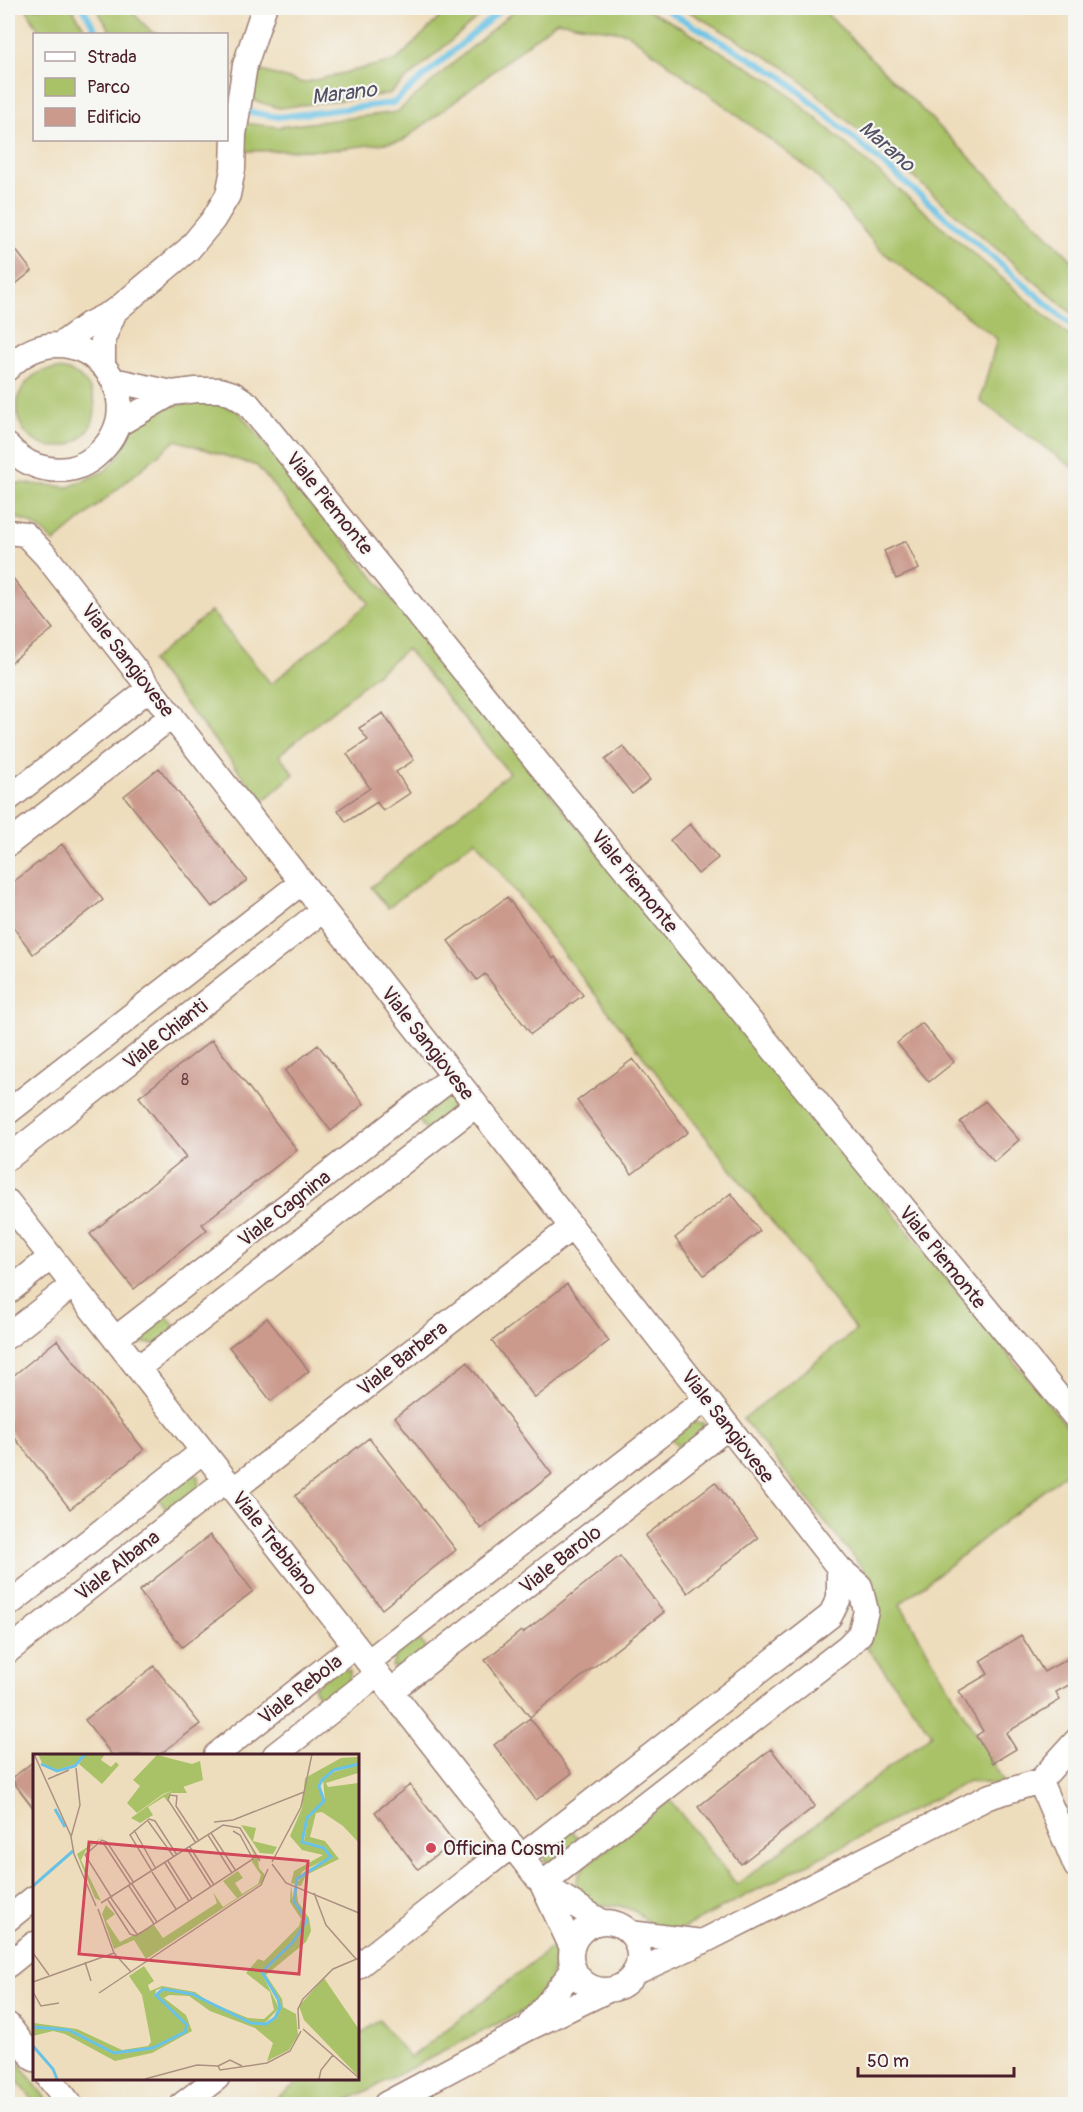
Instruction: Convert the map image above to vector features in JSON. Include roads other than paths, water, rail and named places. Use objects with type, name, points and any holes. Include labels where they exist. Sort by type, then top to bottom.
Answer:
[{"type":"street","points":[[60,345],[89,324],[115,311],[189,249],[213,220],[228,195],[233,169],[234,135],[245,66],[264,8]]},
{"type":"street","points":[[8,446],[18,457],[35,467],[55,471],[75,468],[93,458],[108,444],[117,425],[119,410],[118,395],[108,373],[103,339],[115,311]]},
{"type":"street","points":[[8,342],[36,348],[60,345],[76,348],[91,355],[108,373]]},
{"type":"street","points":[[8,368],[21,356],[36,348]]},
{"type":"street","name":"Viale Piemonte","points":[[108,373],[172,393]]},
{"type":"street","name":"Viale Piemonte","points":[[117,425],[172,393],[220,390],[233,394],[248,404],[539,764],[1076,1418]]},
{"type":"street","points":[[8,475],[35,467]]},
{"type":"street","name":"Viale Sangiovese","points":[[8,532],[25,534],[46,556],[839,1568],[860,1586],[866,1611],[860,1634],[853,1641],[542,1884]]},
{"type":"street","points":[[8,800],[150,688]]},
{"type":"street","points":[[8,844],[172,716]]},
{"type":"street","name":"Viale Chianti","points":[[8,1112],[302,882]]},
{"type":"street","name":"Viale Chianti","points":[[8,1158],[323,910]]},
{"type":"street","name":"Viale Cagnina","points":[[115,1339],[454,1076]]},
{"type":"street","name":"Viale Cagnina","points":[[138,1368],[476,1105]]},
{"type":"street","name":"Viale Trebbiano","points":[[8,1202],[542,1884],[573,1959]]},
{"type":"street","name":"Viale Barbera","points":[[230,1485],[572,1227]]},
{"type":"street","points":[[8,1292],[51,1257]]},
{"type":"street","points":[[8,1336],[73,1285]]},
{"type":"street","name":"Viale Barolo","points":[[373,1668],[706,1399]]},
{"type":"street","name":"Viale Barolo","points":[[373,1668],[728,1427]]},
{"type":"street","name":"Viale Albana","points":[[8,1605],[203,1451]]},
{"type":"street","name":"Viale Albana","points":[[8,1651],[230,1485]]},
{"type":"street","points":[[358,1966],[517,1851],[830,1617],[839,1598],[839,1568]]},
{"type":"street","name":"Viale Rebola","points":[[218,1754],[373,1668]]},
{"type":"street","name":"Viale Rebola","points":[[276,1754],[373,1668]]},
{"type":"street","points":[[634,1973],[702,1942],[988,1797],[1040,1781],[1076,1741]]},
{"type":"street","points":[[1040,1781],[1076,1866]]},
{"type":"street","name":"Viale Trebbiano","points":[[542,1884],[602,1922]]},
{"type":"street","points":[[8,1919],[33,1899]]},
{"type":"street","points":[[528,2029],[573,1959],[576,1939],[583,1930],[592,1925],[602,1922],[612,1923],[630,1933],[702,1942]]},
{"type":"street","points":[[386,2104],[528,2029],[608,1990],[619,1987],[634,1973],[638,1963],[639,1953],[630,1933]]},
{"type":"street","points":[[8,1965],[33,1945]]},
{"type":"street","points":[[573,1959],[588,1985],[608,1990]]},
{"type":"street","points":[[8,2025],[33,2058]]},
{"type":"street","points":[[50,2079],[70,2104]]},
{"type":"street","points":[[183,2104],[216,2079]]},
{"type":"waterway","name":"Marano","points":[[83,8],[97,33]]},
{"type":"waterway","name":"Marano","points":[[244,111],[278,117],[393,103],[503,8]]},
{"type":"waterway","name":"Marano","points":[[663,8],[781,76],[1076,329]]},
{"type":"place","name":"Officina Cosmi","points":[[431,1848]]}]
